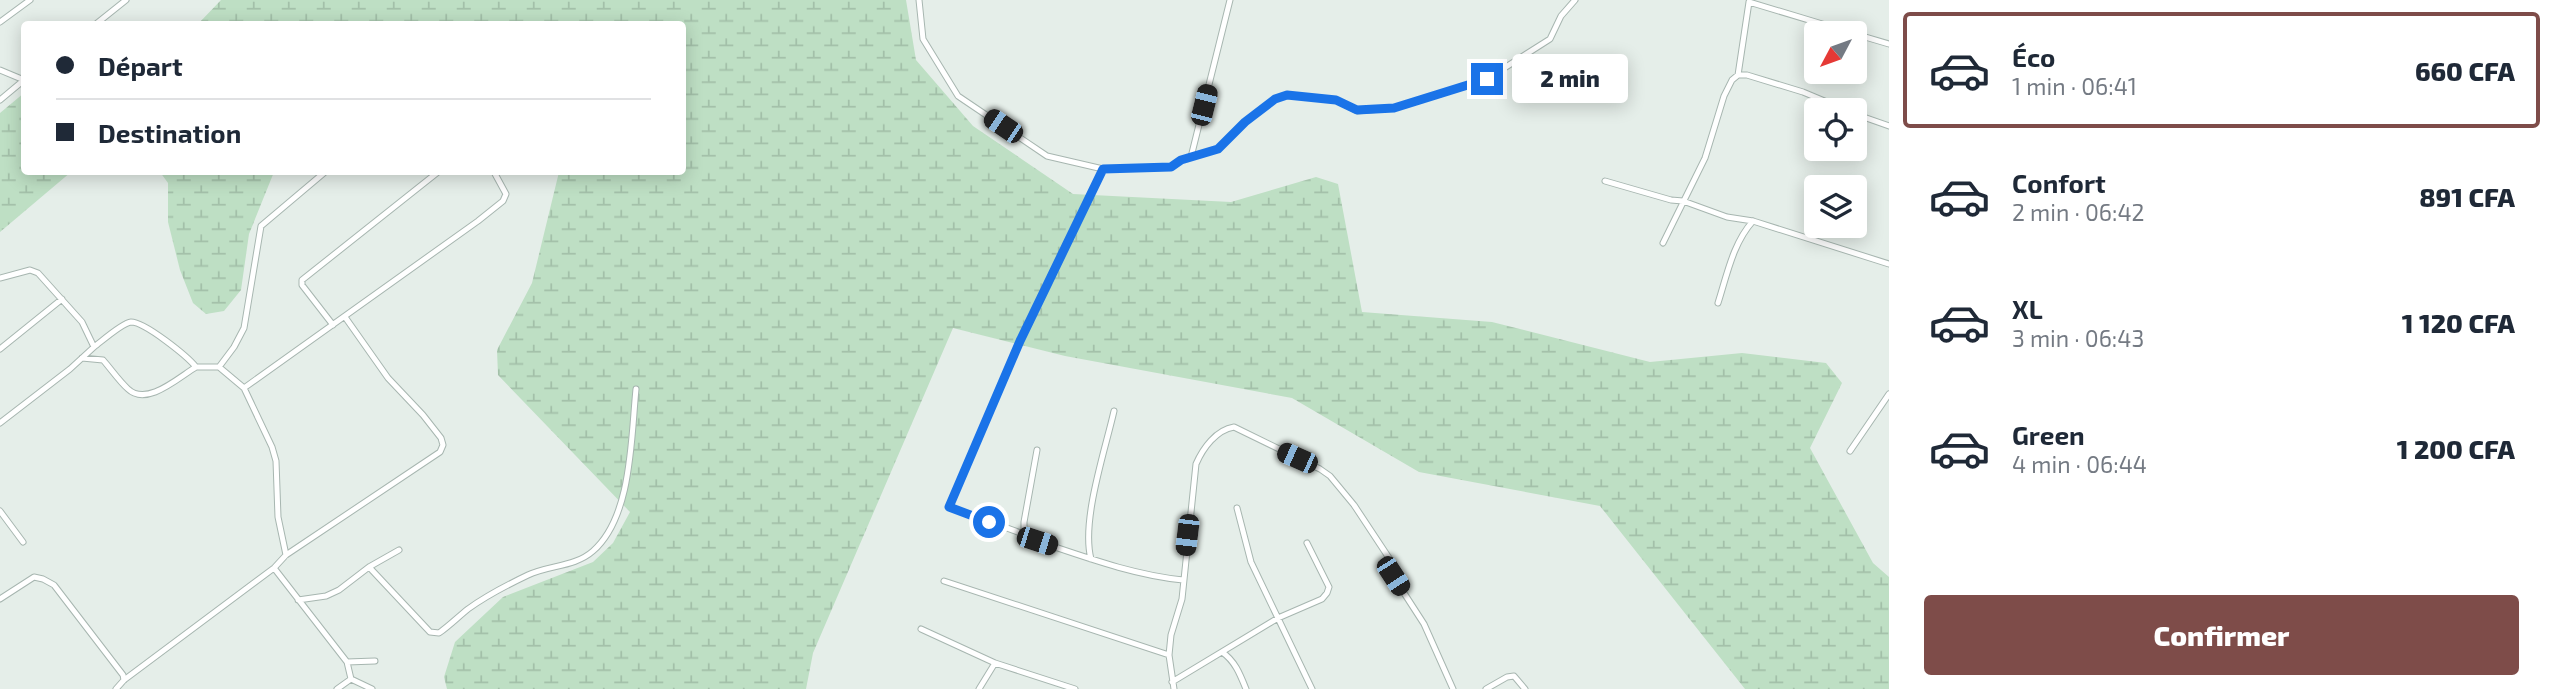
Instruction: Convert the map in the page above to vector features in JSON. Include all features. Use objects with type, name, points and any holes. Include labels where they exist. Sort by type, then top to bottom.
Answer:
[{"type":"street","points":[[0,22],[30,0]]},
{"type":"street","points":[[100,21],[126,0]]},
{"type":"street","points":[[919,0],[923,39],[958,96],[1047,156],[1103,169],[1171,167],[1191,157],[1218,149],[1245,122],[1275,99],[1287,95],[1336,100],[1357,110],[1394,108],[1487,79],[1550,39],[1561,16],[1575,0]]},
{"type":"street","points":[[1191,157],[1230,0]]},
{"type":"street","points":[[1738,75],[1749,1],[1813,21]]},
{"type":"street","points":[[1867,38],[1889,44]]},
{"type":"street","points":[[0,70],[21,79]]},
{"type":"street","points":[[1663,243],[1705,158],[1724,96],[1732,80],[1738,75],[1747,75],[1817,98]]},
{"type":"street","points":[[0,100],[21,82]]},
{"type":"street","points":[[1867,118],[1889,126]]},
{"type":"street","points":[[1103,169],[1020,341],[949,507],[1091,559],[1163,578],[1184,580]]},
{"type":"street","points":[[219,367],[244,328],[261,226],[321,175]]},
{"type":"street","points":[[333,325],[302,285],[302,280],[434,175]]},
{"type":"street","points":[[244,388],[503,201],[506,194],[496,175]]},
{"type":"street","points":[[1605,181],[1683,201],[1727,217],[1753,221],[1889,264]]},
{"type":"street","points":[[1718,303],[1737,246],[1753,221]]},
{"type":"street","points":[[0,278],[30,270],[38,273],[82,322],[94,347]]},
{"type":"street","points":[[0,348],[62,299]]},
{"type":"street","points":[[116,689],[124,680],[274,568],[286,555],[440,452],[443,445],[441,438],[388,378],[345,317]]},
{"type":"street","points":[[0,424],[94,347],[127,324],[136,323],[178,350],[196,366]]},
{"type":"street","points":[[82,358],[103,360],[127,389],[135,394],[156,392],[196,366],[219,367],[244,388],[272,447],[278,517],[286,555]]},
{"type":"street","points":[[369,566],[430,632],[439,633],[485,597],[530,574],[584,558],[603,539],[620,505],[627,475],[636,389]]},
{"type":"street","points":[[1850,451],[1889,394]]},
{"type":"street","points":[[1091,559],[1090,516],[1114,411]]},
{"type":"street","points":[[1307,543],[1329,587],[1322,599],[1278,618],[1173,686],[1169,655],[1171,635],[1182,599],[1196,464],[1202,451],[1212,440],[1222,431],[1234,427],[1330,476],[1354,505],[1391,561],[1393,576],[1424,624],[1453,689]]},
{"type":"street","points":[[1029,536],[1024,522],[1037,450]]},
{"type":"street","points":[[1237,508],[1251,562],[1312,689]]},
{"type":"street","points":[[0,512],[23,542]]},
{"type":"street","points":[[298,600],[326,596],[339,590],[369,566],[399,550]]},
{"type":"street","points":[[274,568],[347,662],[351,679]]},
{"type":"street","points":[[0,599],[34,578],[54,585],[123,675],[124,680]]},
{"type":"street","points":[[944,581],[1169,655]]},
{"type":"street","points":[[921,629],[995,663],[1075,689]]},
{"type":"street","points":[[1222,652],[1237,667],[1246,689]]},
{"type":"street","points":[[347,662],[375,661]]},
{"type":"street","points":[[979,689],[995,663]]},
{"type":"street","points":[[1486,689],[1514,676],[1525,689]]},
{"type":"street","points":[[337,689],[351,679]]},
{"type":"street","points":[[351,679],[372,689]]},
{"type":"green space","points":[[221,0],[906,0],[916,60],[973,126],[1073,194],[1231,202],[1316,177],[1338,184],[1362,312],[1492,322],[1650,362],[1742,353],[1826,363],[1842,383],[1810,448],[1873,563],[1889,577],[1889,689],[1745,689],[1600,506],[1419,472],[1292,398],[1065,356],[953,328],[813,653],[806,689],[447,689],[444,677],[455,642],[503,597],[593,562],[613,543],[630,512],[498,375],[497,350],[532,283],[558,175],[686,175],[686,21],[201,21]]},
{"type":"green space","points":[[21,96],[21,175],[67,175],[0,232],[0,113]]},
{"type":"green space","points":[[162,175],[273,175],[249,234],[241,290],[224,311],[206,314],[193,303],[180,270],[168,222],[168,183]]},
{"type":"route","points":[[989,522],[949,507],[1020,341],[1103,169],[1171,167],[1181,160],[1218,149],[1245,122],[1275,99],[1287,95],[1336,100],[1357,110],[1394,108],[1487,79]]}]
